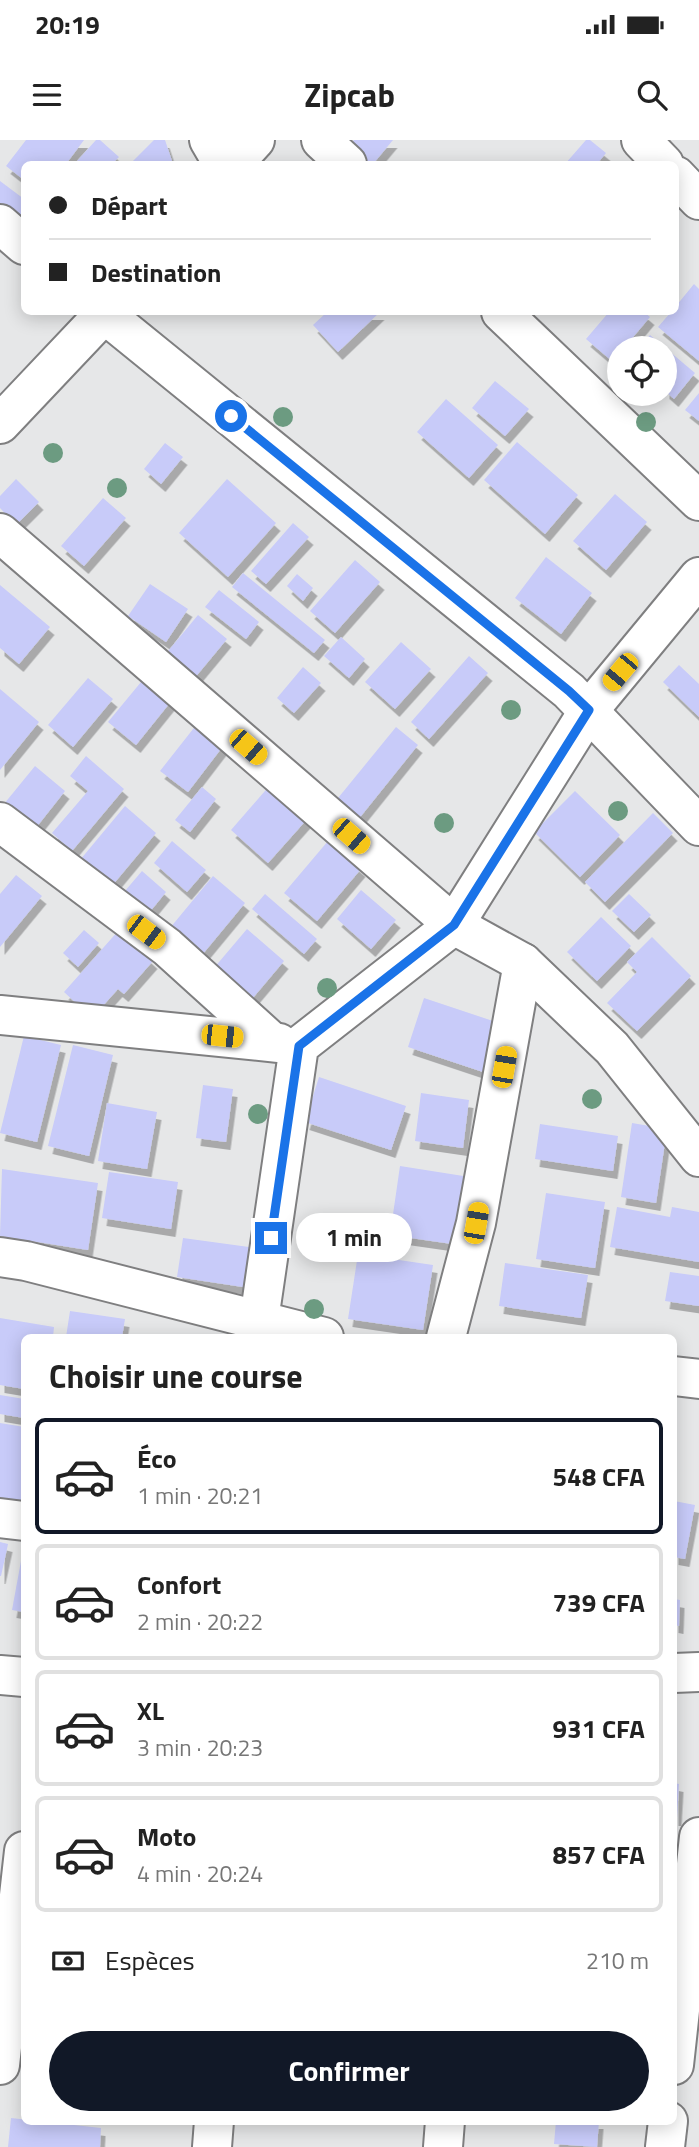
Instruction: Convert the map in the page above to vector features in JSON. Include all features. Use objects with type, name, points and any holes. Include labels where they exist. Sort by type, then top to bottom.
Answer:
[{"type":"street","points":[[209,140],[221,161]]},
{"type":"street","points":[[236,161],[255,140]]},
{"type":"street","points":[[321,140],[343,161]]},
{"type":"street","points":[[641,140],[661,161]]},
{"type":"street","points":[[679,179],[699,200]]},
{"type":"street","points":[[0,224],[21,242]]},
{"type":"street","points":[[0,424],[101,315]]},
{"type":"street","points":[[108,315],[569,691],[699,826]]},
{"type":"street","points":[[504,315],[699,501]]},
{"type":"street","points":[[0,533],[454,925],[523,963],[612,1048],[699,1157]]},
{"type":"street","points":[[0,1015],[285,1044],[454,925],[589,710],[699,577]]},
{"type":"street","points":[[0,822],[167,947],[285,1044]]},
{"type":"street","points":[[447,1334],[476,1223],[523,963]]},
{"type":"street","points":[[259,1320],[285,1044]]},
{"type":"street","points":[[0,1257],[26,1261],[313,1334]]},
{"type":"street","points":[[677,1376],[699,1379]]},
{"type":"street","points":[[0,1518],[21,1521]]},
{"type":"street","points":[[677,1673],[699,1672]]},
{"type":"street","points":[[0,1675],[21,1677]]},
{"type":"street","points":[[677,2038],[699,1837]]},
{"type":"street","points":[[0,2065],[21,1879]]},
{"type":"street","points":[[212,2147],[214,2125]]},
{"type":"street","points":[[443,2147],[445,2125]]},
{"type":"street","points":[[665,2147],[668,2125]]},
{"type":"building","points":[[26,140],[84,140],[68,161],[21,161],[21,178],[6,166]]},
{"type":"building","points":[[96,140],[100,140],[119,157],[115,161],[77,161]]},
{"type":"building","points":[[154,140],[165,140],[172,161],[133,161]]},
{"type":"building","points":[[354,140],[393,140],[376,161],[357,161],[345,151]]},
{"type":"building","points":[[586,140],[590,140],[606,153],[599,161],[568,161]]},
{"type":"building","points":[[0,181],[21,197],[21,222],[0,211]]},
{"type":"building","points":[[694,284],[699,289],[699,361],[677,343],[677,336],[669,336],[658,327],[668,315],[679,315],[679,302]]},
{"type":"building","points":[[324,315],[377,315],[338,352],[313,325]]},
{"type":"building","points":[[606,315],[650,317],[634,336],[607,336],[607,357],[586,339]]},
{"type":"building","points":[[677,358],[695,373],[677,395]]},
{"type":"building","points":[[495,381],[529,409],[505,436],[472,408]]},
{"type":"building","points":[[699,393],[699,421],[685,410]]},
{"type":"building","points":[[446,399],[498,445],[469,478],[417,432]]},
{"type":"building","points":[[517,442],[578,495],[545,534],[484,480]]},
{"type":"building","points":[[165,443],[183,457],[161,484],[144,469]]},
{"type":"building","points":[[16,479],[39,502],[16,525],[0,508],[0,496]]},
{"type":"building","points":[[227,479],[276,523],[228,577],[179,533]]},
{"type":"building","points":[[615,494],[647,522],[606,570],[573,541]]},
{"type":"building","points":[[103,498],[126,518],[84,566],[61,546]]},
{"type":"building","points":[[293,523],[309,537],[266,584],[251,571]]},
{"type":"building","points":[[546,557],[592,593],[561,634],[515,598]]},
{"type":"building","points":[[355,560],[380,582],[335,633],[310,611]]},
{"type":"building","points":[[243,573],[325,640],[314,653],[232,587]]},
{"type":"building","points":[[297,574],[313,588],[303,601],[287,586]]},
{"type":"building","points":[[150,584],[188,609],[166,642],[128,616]]},
{"type":"building","points":[[0,585],[50,627],[19,664],[0,648]]},
{"type":"building","points":[[219,590],[259,622],[246,639],[205,607]]},
{"type":"building","points":[[198,615],[227,639],[193,680],[164,656]]},
{"type":"building","points":[[341,637],[365,659],[349,678],[324,656]]},
{"type":"building","points":[[401,642],[431,669],[395,709],[365,682]]},
{"type":"building","points":[[469,656],[488,673],[429,739],[411,722]]},
{"type":"building","points":[[679,665],[699,684],[699,717],[663,682]]},
{"type":"building","points":[[303,667],[321,683],[294,713],[277,698]]},
{"type":"building","points":[[146,676],[173,699],[136,745],[108,722]]},
{"type":"building","points":[[88,678],[113,699],[73,747],[48,725]]},
{"type":"building","points":[[0,689],[39,722],[0,770]]},
{"type":"building","points":[[197,724],[224,745],[188,792],[160,771]]},
{"type":"building","points":[[396,727],[418,745],[357,821],[334,803]]},
{"type":"building","points":[[86,756],[124,789],[72,851],[52,833],[88,791],[70,776]]},
{"type":"building","points":[[35,766],[65,791],[35,829],[4,804]]},
{"type":"building","points":[[271,784],[309,817],[268,863],[231,830]]},
{"type":"building","points":[[202,787],[216,799],[190,832],[175,820]]},
{"type":"building","points":[[575,791],[620,835],[580,877],[534,832]]},
{"type":"building","points":[[125,806],[156,833],[111,887],[80,860]]},
{"type":"building","points":[[653,813],[673,833],[605,902],[585,882]]},
{"type":"building","points":[[172,841],[206,870],[187,892],[154,863]]},
{"type":"building","points":[[328,841],[361,869],[317,921],[284,893]]},
{"type":"building","points":[[142,871],[166,892],[144,919],[119,898]]},
{"type":"building","points":[[16,875],[42,896],[0,947],[0,894]]},
{"type":"building","points":[[213,876],[245,903],[202,955],[170,928]]},
{"type":"building","points":[[361,890],[396,920],[371,949],[337,919]]},
{"type":"building","points":[[265,894],[317,939],[304,954],[252,909]]},
{"type":"building","points":[[629,894],[651,915],[634,932],[612,911]]},
{"type":"building","points":[[601,917],[631,946],[597,981],[567,952]]},
{"type":"building","points":[[247,929],[284,961],[246,1006],[208,975]]},
{"type":"building","points":[[84,930],[99,943],[78,967],[63,953]]},
{"type":"building","points":[[119,930],[153,961],[124,994],[118,989],[92,1018],[64,992]]},
{"type":"building","points":[[652,937],[691,976],[637,1031],[607,1003],[637,972],[627,962]]},
{"type":"building","points":[[424,998],[505,1025],[489,1074],[408,1047]]},
{"type":"building","points":[[24,1036],[61,1045],[37,1142],[0,1133]]},
{"type":"building","points":[[73,1045],[113,1055],[89,1156],[48,1146]]},
{"type":"building","points":[[319,1077],[406,1106],[391,1150],[305,1122]]},
{"type":"building","points":[[203,1085],[233,1089],[226,1142],[196,1138]]},
{"type":"building","points":[[421,1093],[469,1100],[463,1148],[415,1141]]},
{"type":"building","points":[[107,1103],[157,1112],[147,1169],[98,1161]]},
{"type":"building","points":[[632,1123],[667,1129],[656,1203],[621,1197]]},
{"type":"building","points":[[540,1124],[618,1136],[613,1171],[535,1159]]},
{"type":"building","points":[[400,1166],[476,1178],[466,1246],[390,1235]]},
{"type":"building","points":[[2,1169],[98,1183],[88,1250],[0,1236]]},
{"type":"building","points":[[109,1172],[178,1182],[171,1229],[102,1218]]},
{"type":"building","points":[[546,1193],[605,1202],[595,1268],[536,1259]]},
{"type":"building","points":[[617,1207],[670,1217],[672,1207],[699,1212],[699,1262],[610,1247]]},
{"type":"building","points":[[183,1238],[249,1247],[243,1287],[177,1277]]},
{"type":"building","points":[[358,1254],[433,1265],[423,1330],[348,1319]]},
{"type":"building","points":[[505,1263],[588,1275],[581,1318],[499,1306]]},
{"type":"building","points":[[670,1272],[699,1276],[699,1306],[665,1301]]},
{"type":"building","points":[[70,1311],[125,1319],[122,1334],[66,1334]]},
{"type":"building","points":[[0,1318],[54,1327],[53,1334],[21,1334],[21,1388],[0,1385]]},
{"type":"building","points":[[0,1395],[21,1398],[21,1418],[0,1414]]},
{"type":"building","points":[[0,1423],[21,1426],[21,1512],[0,1509]]},
{"type":"building","points":[[677,1502],[695,1505],[685,1559],[677,1558]]},
{"type":"building","points":[[0,1542],[8,1544],[1,1576],[0,1576]]},
{"type":"building","points":[[21,1561],[21,1612],[12,1610]]},
{"type":"building","points":[[677,1600],[680,1600],[677,1626]]},
{"type":"building","points":[[677,1784],[679,1784],[677,1818]]},
{"type":"building","points":[[11,2118],[21,2119],[21,2125],[101,2128],[100,2147],[8,2147]]},
{"type":"building","points":[[556,2125],[599,2125],[597,2147],[554,2144]]},
{"type":"route","points":[[231,416],[589,710],[454,925],[299,1046],[271,1238]]}]
